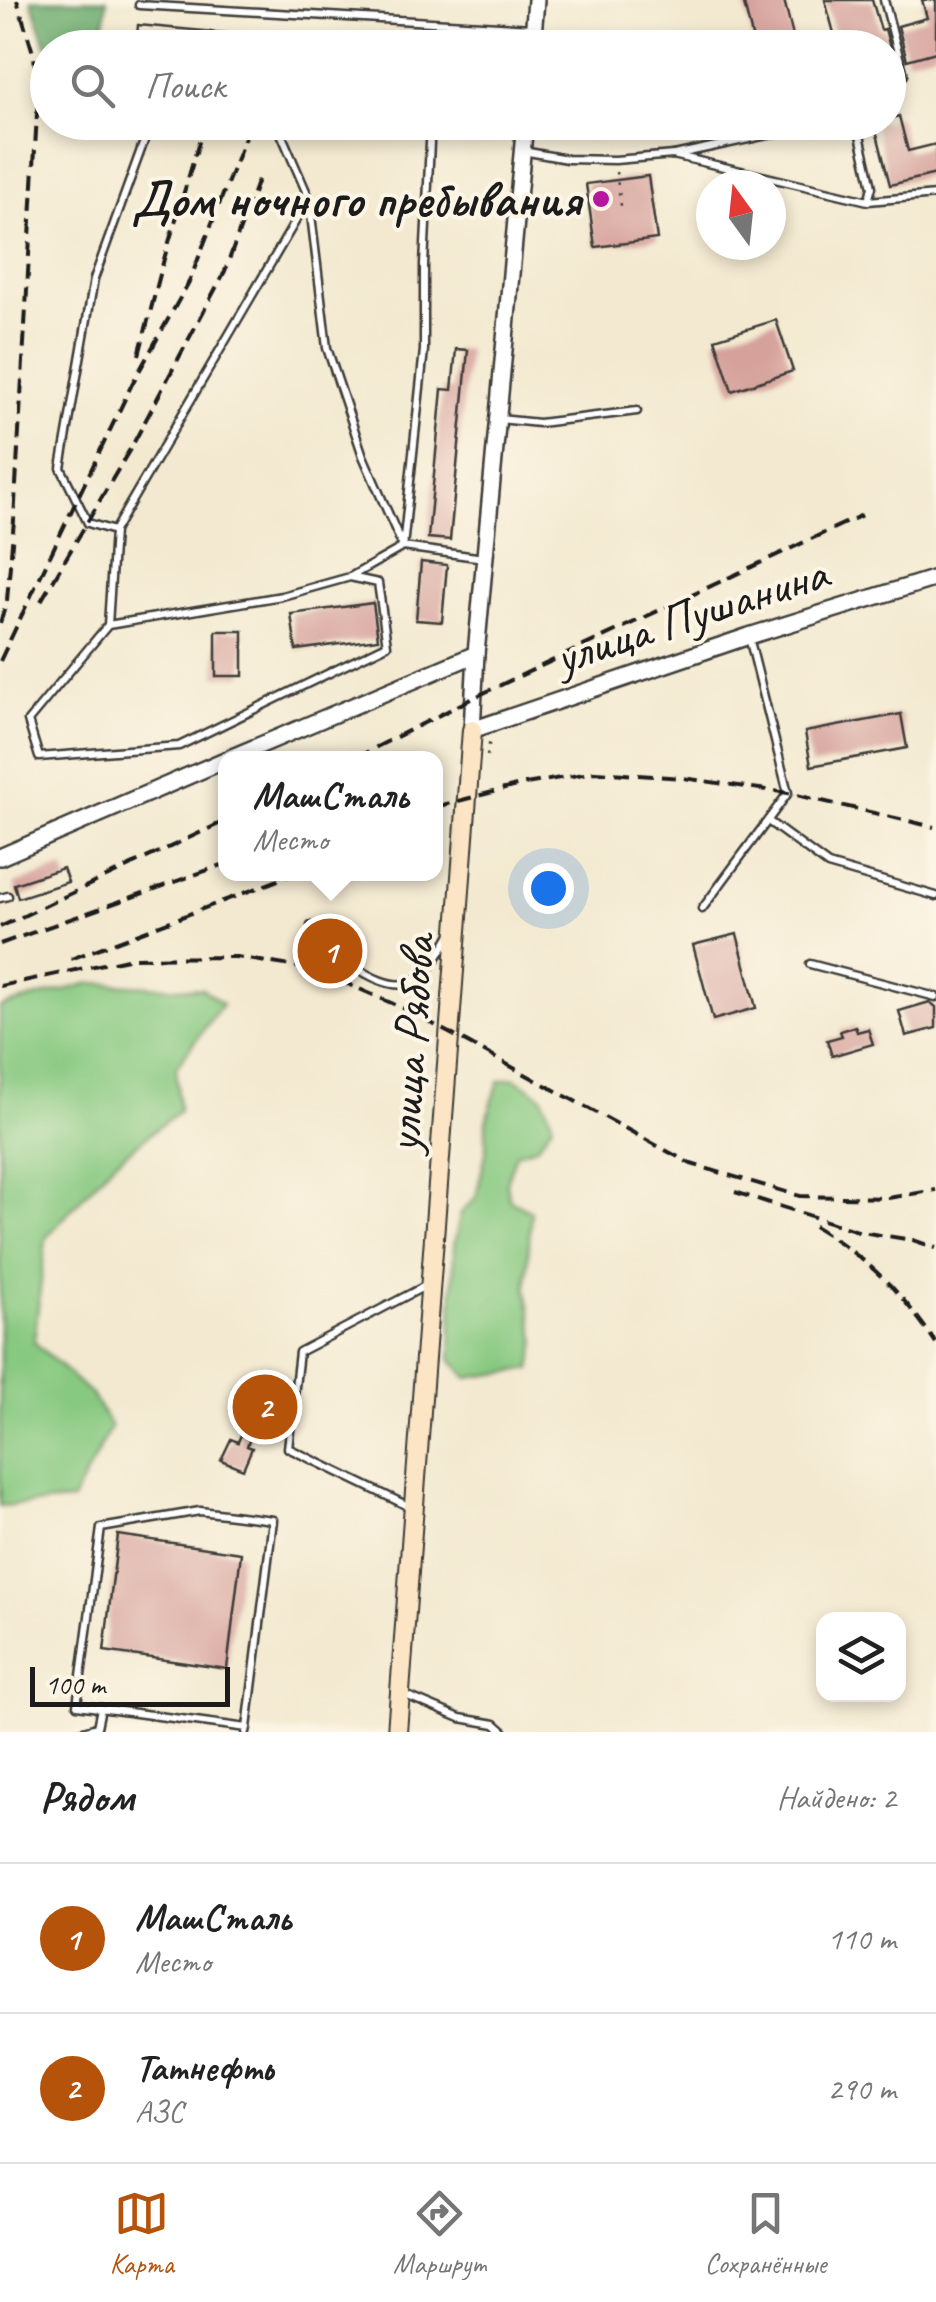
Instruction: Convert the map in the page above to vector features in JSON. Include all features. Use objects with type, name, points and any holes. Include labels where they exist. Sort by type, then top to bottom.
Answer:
[{"type":"main road","name":"улица Рябова","points":[[397,1732],[472,730]]},
{"type":"street","points":[[533,28],[536,0]]},
{"type":"street","name":"улица Рябова","points":[[472,730],[523,140]]},
{"type":"street","name":"улица Пушанина","points":[[472,730],[749,636],[936,578]]},
{"type":"street","points":[[246,751],[476,654]]},
{"type":"street","points":[[0,857],[218,763]]},
{"type":"lane","points":[[884,0],[892,30]]},
{"type":"lane","points":[[139,6],[533,28]]},
{"type":"lane","points":[[114,531],[88,523],[61,468],[94,279],[144,140]]},
{"type":"lane","points":[[284,140],[309,198],[327,348],[363,456],[403,547]]},
{"type":"lane","points":[[403,547],[424,350],[430,140]]},
{"type":"lane","points":[[522,151],[615,160],[672,155],[743,140]]},
{"type":"lane","points":[[861,140],[872,187],[868,201]]},
{"type":"lane","points":[[672,155],[868,201],[936,195]]},
{"type":"lane","points":[[309,198],[114,531],[108,625],[28,721],[40,757],[179,746],[387,645],[378,584],[350,577]]},
{"type":"lane","points":[[498,419],[539,423],[636,411]]},
{"type":"lane","points":[[108,625],[282,596],[350,577],[403,547],[485,558]]},
{"type":"lane","points":[[702,909],[788,794],[749,636]]},
{"type":"lane","points":[[768,821],[828,865],[936,896]]},
{"type":"lane","points":[[311,926],[352,941],[344,961],[393,987],[423,978],[459,920]]},
{"type":"lane","points":[[810,964],[936,998]]},
{"type":"lane","points":[[415,1510],[288,1448],[299,1352],[432,1282]]},
{"type":"lane","points":[[200,1511],[273,1520],[247,1730],[77,1705],[100,1528],[200,1511]]},
{"type":"lane","points":[[402,1694],[460,1718],[494,1724],[504,1732]]},
{"type":"lane","points":[[80,1732],[98,1727],[101,1708]]},
{"type":"lane","points":[[458,1732],[460,1718]]},
{"type":"path","points":[[615,160],[622,212]]},
{"type":"green space","points":[[31,0],[107,0],[104,30],[41,30]]},
{"type":"green space","points":[[91,983],[203,989],[222,1004],[176,1067],[179,1111],[112,1164],[46,1238],[34,1342],[92,1395],[111,1427],[72,1501],[0,1506],[0,1007]]},
{"type":"green space","points":[[515,1078],[542,1096],[553,1124],[536,1147],[516,1153],[506,1183],[510,1200],[531,1211],[526,1288],[536,1343],[531,1369],[467,1378],[451,1359],[454,1246],[460,1214],[476,1197],[486,1153],[486,1121],[499,1081]]},
{"type":"building","points":[[743,0],[784,0],[792,30],[750,30]]},
{"type":"building","points":[[825,0],[872,0],[881,30],[833,30]]},
{"type":"building","points":[[922,0],[936,0],[936,52],[907,60],[906,30],[899,30],[898,26],[927,18]]},
{"type":"building","points":[[138,25],[193,30],[138,30]]},
{"type":"building","points":[[879,140],[905,140],[908,151],[936,144],[936,174],[890,185]]},
{"type":"building","name":"Дом ночного пребывания","points":[[648,176],[657,239],[595,247],[586,184]]},
{"type":"building","points":[[776,320],[793,371],[732,391],[715,339]]},
{"type":"building","points":[[456,349],[468,350],[450,540],[428,538],[442,389],[452,390]]},
{"type":"building","points":[[421,562],[447,565],[442,622],[416,620]]},
{"type":"building","points":[[373,603],[378,639],[296,650],[291,614]]},
{"type":"building","points":[[216,631],[243,631],[243,676],[216,676]]},
{"type":"building","points":[[901,714],[907,748],[811,766],[805,732]]},
{"type":"building","points":[[63,868],[68,882],[18,898],[14,884]]},
{"type":"building","points":[[737,934],[756,1008],[713,1020],[693,945]]},
{"type":"building","points":[[930,1002],[936,1007],[936,1028],[906,1036],[899,1011]]},
{"type":"building","points":[[855,1026],[857,1032],[868,1029],[873,1044],[832,1056],[827,1040],[842,1036],[840,1031]]},
{"type":"building","points":[[254,1404],[283,1416],[275,1435],[255,1426],[247,1446],[252,1448],[243,1469],[221,1460],[231,1439],[238,1442]]},
{"type":"building","points":[[118,1535],[241,1553],[227,1669],[104,1651]]},
{"type":"railway","points":[[17,0],[30,43]]},
{"type":"railway","points":[[0,623],[7,600],[14,520],[36,140]]},
{"type":"railway","points":[[139,355],[200,140]]},
{"type":"railway","points":[[0,661],[132,384],[190,280],[244,140]]},
{"type":"railway","points":[[41,601],[133,444],[225,271],[260,174]]},
{"type":"railway","points":[[369,751],[862,515]]},
{"type":"railway","points":[[443,805],[520,785],[595,772],[683,778],[788,793],[934,827]]},
{"type":"railway","points":[[0,927],[218,824]]},
{"type":"railway","points":[[0,944],[218,866]]},
{"type":"railway","points":[[71,959],[276,881]]},
{"type":"railway","points":[[0,986],[132,958],[236,957],[316,970],[405,1009],[691,1164],[800,1196],[888,1198],[936,1190]]},
{"type":"railway","points":[[735,1192],[861,1232],[913,1240],[936,1248]]},
{"type":"railway","points":[[814,1226],[882,1277],[936,1343]]},
{"type":"place","name":"Дом ночного пребывания","points":[[601,199]]},
{"type":"place","name":"МашСталь","points":[[330,951]]},
{"type":"place","name":"Татнефть","points":[[265,1407]]}]
